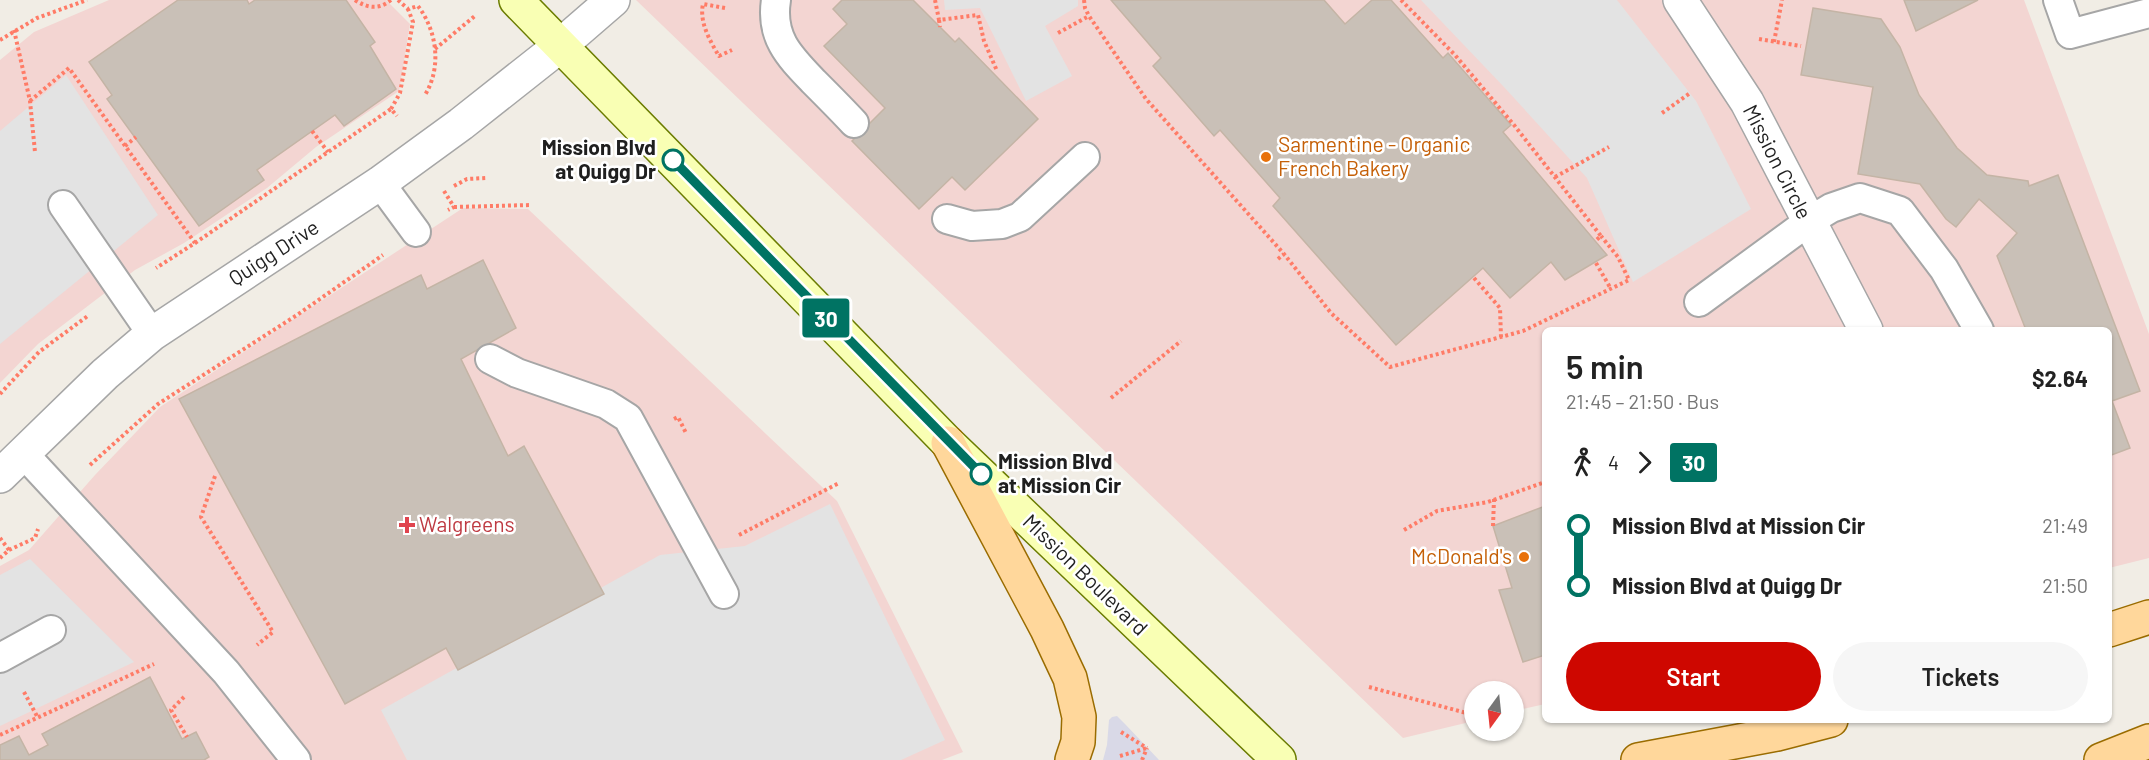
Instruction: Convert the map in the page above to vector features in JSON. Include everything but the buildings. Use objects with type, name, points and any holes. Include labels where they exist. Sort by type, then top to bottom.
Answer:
[{"type":"main road","name":"Mission Boulevard","points":[[516,0],[948,443],[1279,760]]},
{"type":"main road","points":[[948,443],[1047,629],[1070,678],[1079,717],[1078,742],[1072,760]]},
{"type":"main road","points":[[2112,629],[2149,617]]},
{"type":"main road","points":[[1638,760],[1777,734],[1819,723]]},
{"type":"main road","points":[[2101,760],[2149,741]]},
{"type":"street","points":[[561,45],[613,0]]},
{"type":"street","name":"Mission Circle","points":[[1680,0],[1747,102],[1864,327]]},
{"type":"street","name":"Quigg Drive","points":[[11,465],[105,374],[152,334],[380,183],[461,124],[561,45]]},
{"type":"lane","points":[[776,0],[774,13],[778,35],[788,54],[854,123]]},
{"type":"lane","points":[[2058,0],[2070,34],[2149,13]]},
{"type":"lane","points":[[947,219],[972,226],[1002,224],[1020,217],[1085,157]]},
{"type":"lane","points":[[380,183],[416,232]]},
{"type":"lane","points":[[1699,302],[1808,222],[1831,208],[1860,198],[1900,211],[1944,269],[1977,327]]},
{"type":"lane","points":[[63,205],[152,334]]},
{"type":"lane","points":[[490,359],[517,373],[606,404],[628,418],[724,594]]},
{"type":"lane","points":[[11,465],[226,672],[296,760]]},
{"type":"lane","points":[[0,658],[51,630]]},
{"type":"path","points":[[0,40],[37,18],[87,0]]},
{"type":"path","points":[[355,0],[362,5],[377,7],[391,0]]},
{"type":"path","points":[[0,394],[39,352],[121,290],[195,243],[391,109],[400,93],[413,22],[408,9],[398,0]]},
{"type":"path","points":[[935,0],[940,27]]},
{"type":"path","points":[[1084,0],[1089,16],[1146,99],[1284,254],[1331,313],[1390,367],[1522,331],[1629,280],[1618,257],[1514,125],[1455,55],[1401,0]]},
{"type":"path","points":[[1774,42],[1782,0]]},
{"type":"path","points":[[725,8],[704,4],[702,16],[706,32],[719,56],[732,50]]},
{"type":"path","points":[[408,9],[418,6],[426,17],[435,49],[435,68],[427,92],[422,99]]},
{"type":"path","points":[[435,49],[477,14]]},
{"type":"path","points":[[939,20],[978,15],[984,41],[997,71]]},
{"type":"path","points":[[1058,33],[1089,16]]},
{"type":"path","points":[[14,30],[30,101],[35,152]]},
{"type":"path","points":[[1756,38],[1802,46]]},
{"type":"path","points":[[30,101],[69,68],[195,243]]},
{"type":"path","points":[[1662,113],[1696,89]]},
{"type":"path","points":[[391,109],[401,122]]},
{"type":"path","points":[[312,131],[328,152]]},
{"type":"path","points":[[125,146],[136,137]]},
{"type":"path","points":[[1555,177],[1609,147]]},
{"type":"path","points":[[454,207],[444,191],[467,179],[486,178]]},
{"type":"path","points":[[89,466],[158,404],[297,315],[454,207],[531,205]]},
{"type":"path","points":[[1595,241],[1601,236]]},
{"type":"path","points":[[1278,259],[1284,254]]},
{"type":"path","points":[[1596,263],[1611,289]]},
{"type":"path","points":[[1474,278],[1500,308],[1501,337]]},
{"type":"path","points":[[1111,398],[1181,340]]},
{"type":"path","points":[[639,440],[678,417],[688,437]]},
{"type":"path","points":[[215,476],[201,517],[273,632],[226,672]]},
{"type":"path","points":[[735,526],[740,536],[839,483]]},
{"type":"path","points":[[1404,530],[1437,511],[1494,500],[1542,483]]},
{"type":"path","points":[[1493,526],[1494,500]]},
{"type":"path","points":[[0,558],[9,550],[34,538],[40,523]]},
{"type":"path","points":[[0,538],[9,550]]},
{"type":"path","points":[[0,735],[154,664]]},
{"type":"path","points":[[1369,687],[1464,712]]},
{"type":"path","points":[[184,698],[171,710],[187,737]]},
{"type":"path","points":[[1118,741],[1120,732],[1147,748]]},
{"type":"path","points":[[1113,758],[1147,748]]},
{"type":"path","points":[[1142,760],[1147,748]]},
{"type":"shaded area","points":[[109,0],[386,0],[410,24],[399,91],[316,147],[267,188],[184,243],[135,270],[38,344],[0,383],[0,60],[34,32]]},
{"type":"shaded area","points":[[636,0],[2024,0],[2149,334],[2149,558],[2112,567],[2112,327],[1542,327],[1542,705],[1524,709],[1524,681],[1464,681],[1464,723],[1403,738]]},
{"type":"shaded area","points":[[944,0],[1078,0],[1078,6],[1045,26],[1072,76],[1026,101],[980,8],[945,10]]},
{"type":"shaded area","points":[[1421,0],[1617,0],[1696,101],[1751,209],[1633,282],[1587,178]]},
{"type":"shaded area","points":[[66,75],[158,215],[0,344],[0,131]]},
{"type":"shaded area","points":[[463,208],[528,209],[837,501],[963,752],[942,760],[0,760],[0,566],[29,550],[95,475],[160,407]]},
{"type":"shaded area","points":[[830,504],[945,740],[901,760],[407,760],[381,710],[660,555],[745,546]]},
{"type":"shaded area","points":[[30,559],[134,662],[0,726],[0,575]]},
{"type":"shaded area","points":[[1117,716],[1159,760],[1103,760],[1109,720]]},
{"type":"bus line","name":"30","points":[[673,160],[948,443],[981,474]]},
{"type":"place","name":"Sarmentine - Organic French Bakery","points":[[1266,157]]},
{"type":"place","name":"Mission Blvd at Quigg Dr","points":[[673,160]]},
{"type":"place","name":"Mission Blvd at Mission Cir","points":[[981,474]]},
{"type":"place","name":"Walgreens","points":[[407,525]]},
{"type":"place","name":"McDonald's","points":[[1524,557]]}]
